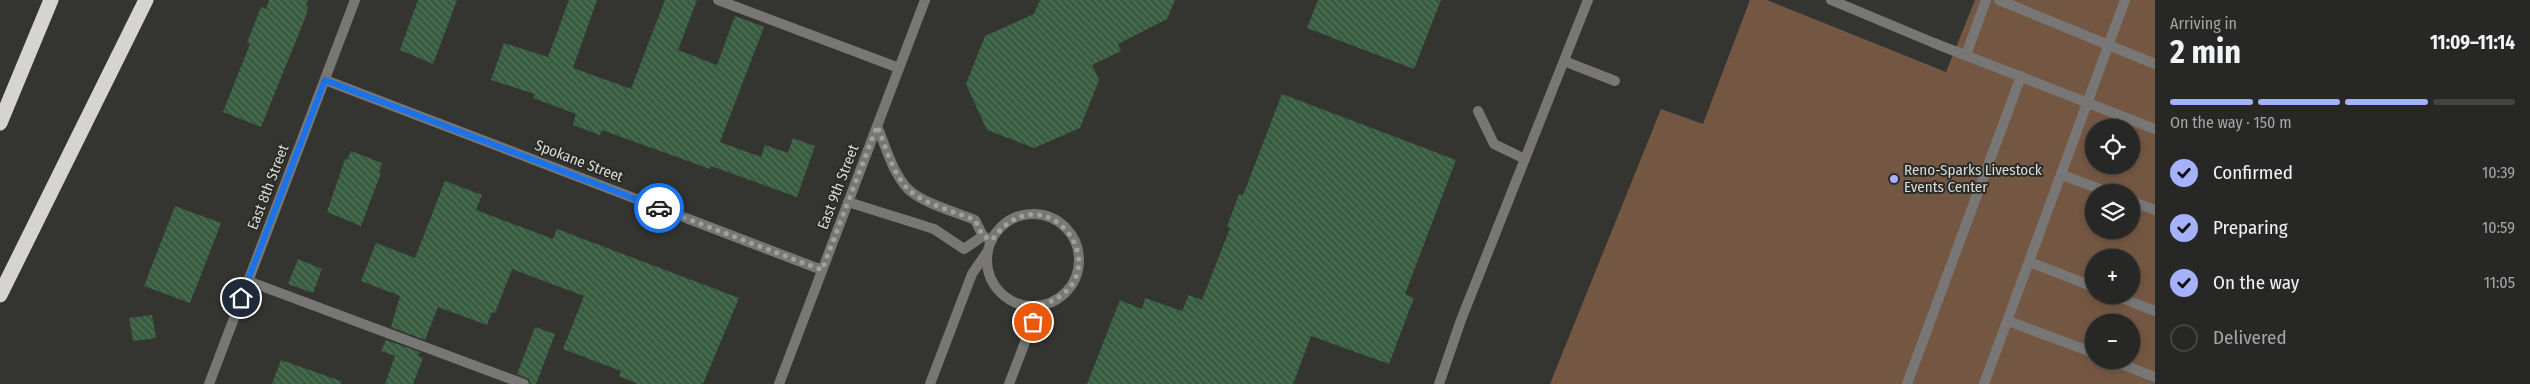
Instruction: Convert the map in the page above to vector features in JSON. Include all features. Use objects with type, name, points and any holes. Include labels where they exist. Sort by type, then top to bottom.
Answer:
[{"type":"highway","points":[[0,123],[51,0]]},
{"type":"highway","points":[[0,295],[146,0]]},
{"type":"street","name":"East 8th Street","points":[[209,384],[355,0]]},
{"type":"street","points":[[718,0],[899,68]]},
{"type":"street","name":"East 9th Street","points":[[779,384],[925,0]]},
{"type":"street","points":[[1439,384],[1461,320],[1588,0]]},
{"type":"street","points":[[1831,0],[2155,129]]},
{"type":"street","points":[[1966,55],[1986,0]]},
{"type":"street","points":[[1999,0],[2155,64]]},
{"type":"street","points":[[1984,384],[2089,103],[2125,0]]},
{"type":"street","points":[[1564,61],[1615,81]]},
{"type":"street","points":[[1907,384],[2021,76]]},
{"type":"street","name":"Spokane Street","points":[[325,80],[822,270]]},
{"type":"street","points":[[1478,111],[1494,144],[1525,159]]},
{"type":"street","points":[[848,202],[934,230],[964,249],[988,238],[1014,218],[1029,214],[1052,219],[1060,222],[1071,233],[1078,247],[1079,263],[1075,278],[1067,292],[1054,301],[1039,306],[1011,301],[1000,292],[992,280],[988,266],[988,238],[975,220],[930,202],[909,190],[895,170],[877,126]]},
{"type":"street","points":[[2062,175],[2086,184]]},
{"type":"street","points":[[2140,204],[2155,210]]},
{"type":"street","points":[[930,384],[972,274],[988,252]]},
{"type":"street","points":[[2030,262],[2085,283]]},
{"type":"street","points":[[248,281],[524,384]]},
{"type":"street","points":[[2137,304],[2155,311]]},
{"type":"street","points":[[1009,384],[1039,306]]},
{"type":"street","points":[[2008,321],[2085,351]]},
{"type":"street","points":[[2134,369],[2155,377]]},
{"type":"shaded area","name":"Reno-Sparks Livestock Events Center","points":[[1750,0],[1767,0],[1946,72],[1975,0],[2155,0],[2155,384],[1550,384],[1661,109],[1703,124]]},
{"type":"building","points":[[269,0],[308,0],[306,6],[308,7],[261,127],[223,112],[250,44],[247,43],[261,7],[266,9]]},
{"type":"building","points":[[418,0],[457,0],[433,64],[400,50]]},
{"type":"building","points":[[569,0],[597,0],[573,68],[631,89],[665,0],[697,0],[678,50],[717,65],[735,16],[764,27],[720,142],[761,157],[765,145],[788,153],[793,138],[815,146],[797,197],[711,166],[710,169],[602,130],[600,135],[573,125],[576,114],[533,98],[535,94],[491,80],[504,43],[548,57]]},
{"type":"building","points":[[1040,0],[1175,0],[1167,19],[1118,44],[1121,51],[1092,65],[1099,80],[1080,128],[1034,148],[987,130],[966,84],[985,36],[1034,14]]},
{"type":"building","points":[[1318,0],[1441,0],[1414,69],[1307,28]]},
{"type":"building","points":[[1282,94],[1456,160],[1405,294],[1414,298],[1389,364],[1311,336],[1293,384],[1087,384],[1120,300],[1142,309],[1145,298],[1182,311],[1189,295],[1202,300],[1230,228],[1227,227],[1239,194],[1243,195]]},
{"type":"building","points":[[351,151],[382,163],[379,172],[381,173],[361,226],[327,212],[345,159],[347,160]]},
{"type":"building","points":[[445,181],[482,195],[476,210],[553,239],[557,229],[739,298],[703,384],[638,384],[619,376],[621,371],[563,349],[584,296],[512,269],[495,313],[492,312],[487,325],[438,307],[425,340],[391,327],[400,296],[361,281],[376,243],[415,258]]},
{"type":"building","points":[[175,206],[221,223],[190,303],[144,286]]},
{"type":"building","points":[[298,259],[322,269],[313,293],[288,284]]},
{"type":"building","points":[[152,315],[156,338],[133,341],[129,318]]},
{"type":"building","points":[[535,327],[555,334],[536,384],[531,384],[529,379],[517,374]]},
{"type":"building","points":[[386,340],[420,352],[418,356],[423,358],[413,384],[385,384],[395,356],[381,351]]},
{"type":"building","points":[[281,360],[341,381],[341,384],[272,384]]},
{"type":"way so far","points":[[659,208],[822,270],[877,126],[895,170],[909,190],[930,202],[975,220],[983,236],[992,240],[1001,227],[1014,218],[1029,214],[1045,216],[1060,222],[1071,233],[1078,247],[1079,263],[1075,278],[1067,292],[1054,301],[1039,306],[1033,322]]},
{"type":"place","name":"Reno-Sparks Livestock Events Center","points":[[1894,179]]},
{"type":"route","points":[[241,298],[325,80],[659,208]]}]
